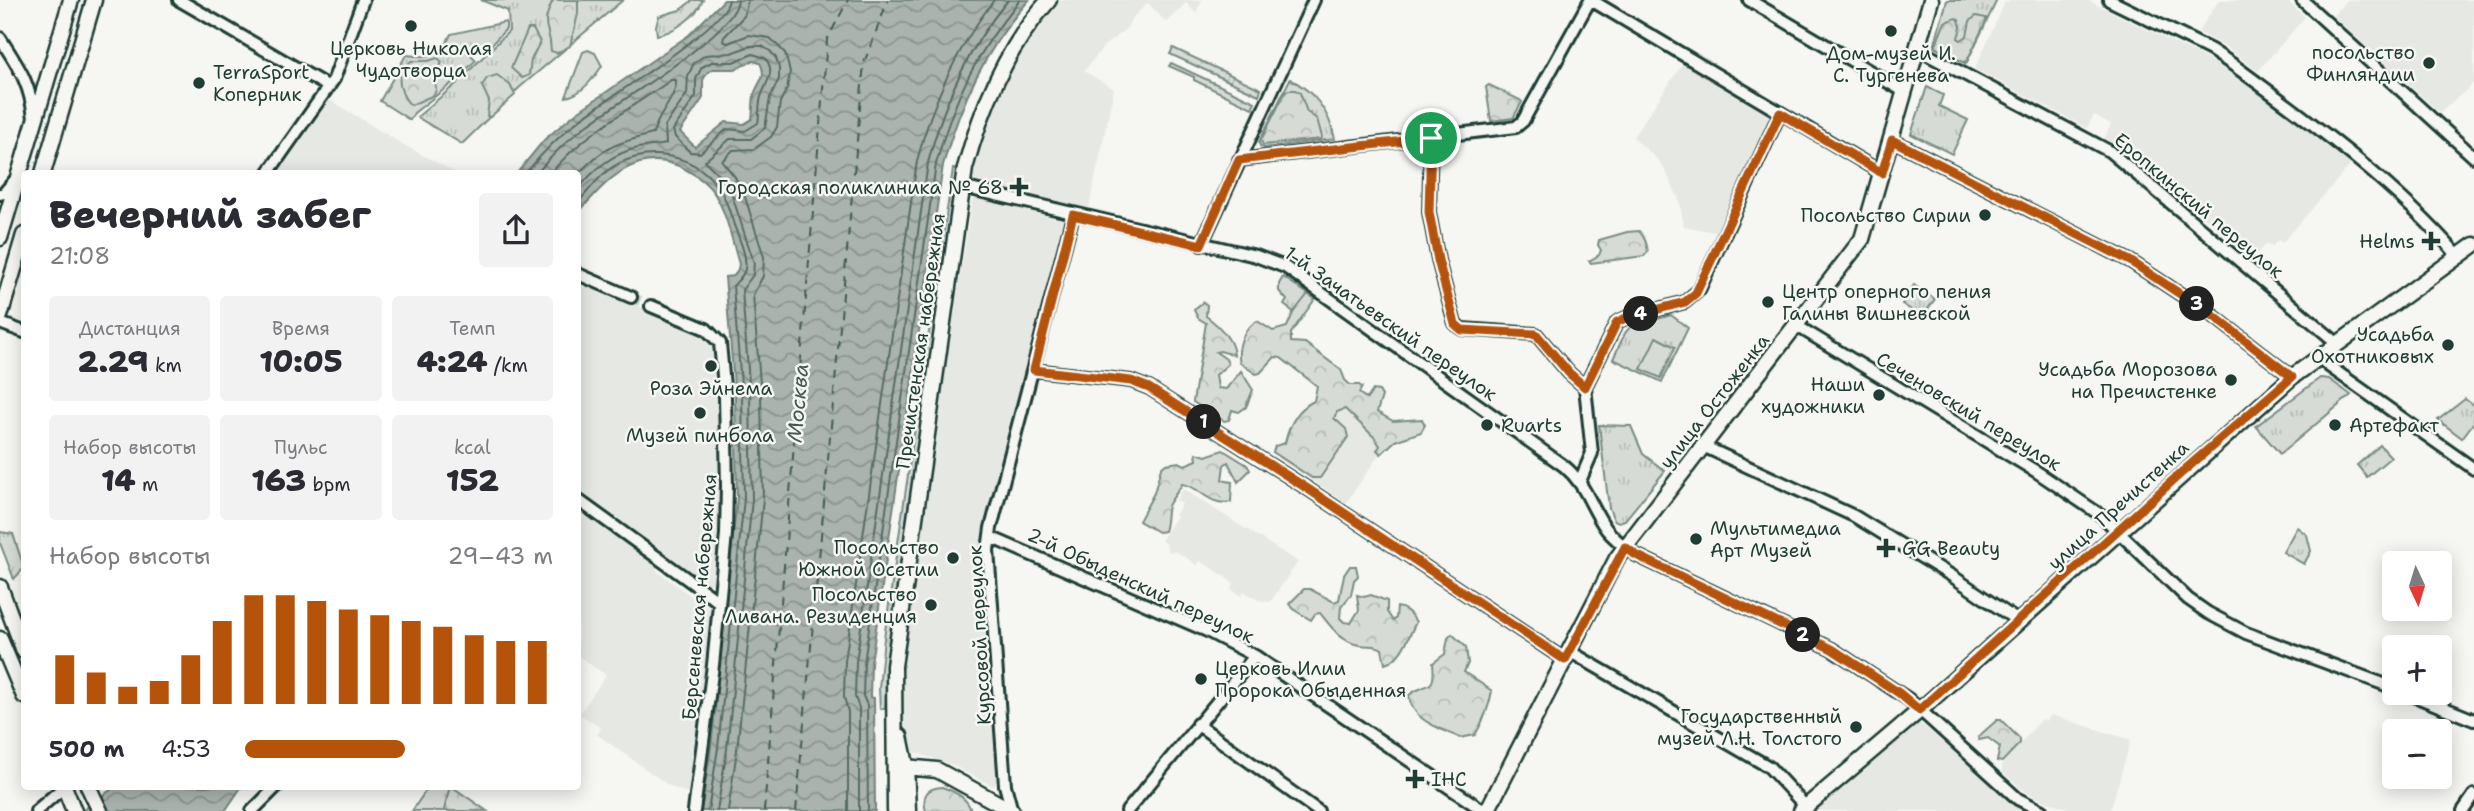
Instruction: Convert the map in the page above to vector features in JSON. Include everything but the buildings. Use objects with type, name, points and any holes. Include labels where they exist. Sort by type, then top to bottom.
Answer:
[{"type":"main road","points":[[0,238],[71,0]]},
{"type":"main road","points":[[44,170],[94,0]]},
{"type":"main road","name":"Пречистенская набережная","points":[[908,811],[893,708],[895,653],[962,187],[974,138],[998,77],[1021,34],[1049,0]]},
{"type":"main road","name":"улица Остоженка","points":[[1485,811],[1625,547],[1862,239],[1931,0]]},
{"type":"main road","points":[[0,316],[21,244]]},
{"type":"main road","name":"улица Пречистенка","points":[[1803,809],[1919,710],[2292,377],[2474,245]]},
{"type":"main road","points":[[0,587],[21,643]]},
{"type":"main road","points":[[0,639],[21,689]]},
{"type":"main road","points":[[901,765],[925,767],[949,775],[1012,811]]},
{"type":"main road","name":"Пречистенская набережная","points":[[895,811],[901,765]]},
{"type":"main road","points":[[66,790],[74,811]]},
{"type":"main road","points":[[90,790],[97,806]]},
{"type":"street","points":[[270,170],[329,87],[363,0]]},
{"type":"street","points":[[1201,245],[1314,0]]},
{"type":"street","points":[[1239,160],[1512,128],[1520,124],[1590,0],[1882,173]]},
{"type":"street","points":[[1749,0],[1905,92]]},
{"type":"street","points":[[2109,0],[2205,47],[2232,64],[2354,155],[2426,221],[2459,257]]},
{"type":"street","points":[[2302,0],[2474,157]]},
{"type":"street","points":[[182,2],[329,87]]},
{"type":"street","points":[[0,38],[25,77],[31,93],[35,121]]},
{"type":"street","name":"Еропкинский переулок","points":[[1917,49],[2109,151],[2337,343]]},
{"type":"street","points":[[1580,481],[1591,453],[1585,387],[1617,322],[1685,302],[1696,293],[1780,113]]},
{"type":"street","points":[[1431,138],[1429,212],[1455,324],[1462,330],[1536,334],[1569,373],[1585,387]]},
{"type":"street","points":[[1892,140],[2130,261],[2215,317],[2292,377]]},
{"type":"street","points":[[49,153],[50,170]]},
{"type":"street","points":[[0,194],[17,178]]},
{"type":"street","name":"1-й Зачатьевский переулок","points":[[962,187],[1271,260],[1293,272],[1564,466],[1580,481],[1604,527],[1636,555],[1832,649],[1899,693],[2018,799],[2034,810]]},
{"type":"street","name":"Курсовой переулок","points":[[1012,811],[1005,785],[988,557],[990,537],[1073,215]]},
{"type":"street","points":[[581,275],[631,297]]},
{"type":"street","name":"Берсеневская набережная","points":[[651,306],[706,329],[720,343],[725,397],[727,486],[719,602],[704,746],[694,811]]},
{"type":"street","points":[[0,323],[21,331]]},
{"type":"street","name":"Сеченовский переулок","points":[[1797,326],[2037,472],[2102,516],[2188,599],[2218,619],[2246,634],[2382,684]]},
{"type":"street","points":[[2318,356],[2474,469]]},
{"type":"street","points":[[1034,370],[1131,381],[1149,388],[1567,655],[1772,769],[1803,809]]},
{"type":"street","points":[[1703,446],[1854,516],[1952,576],[2018,621]]},
{"type":"street","points":[[581,502],[719,602]]},
{"type":"street","name":"2-й Обыденский переулок","points":[[990,537],[1208,631],[1255,656],[1485,811]]},
{"type":"street","points":[[1127,811],[1255,656]]},
{"type":"street","points":[[2437,705],[2474,720]]},
{"type":"street","points":[[1197,724],[1318,811]]},
{"type":"street","points":[[36,811],[60,790]]},
{"type":"street","points":[[252,811],[273,790]]},
{"type":"street","points":[[2463,811],[2474,795]]},
{"type":"shaded area","points":[[1059,0],[1202,0],[1196,13],[1186,3],[1166,22],[1148,3],[1131,19],[1127,28],[1105,45],[1084,71],[1114,89],[1088,212],[977,185],[970,178],[973,160],[978,157],[983,139],[981,134],[1012,61],[1041,19]]},
{"type":"shaded area","points":[[2087,0],[2215,63],[2217,61],[2353,162],[2282,243],[2278,240],[2272,247],[2267,243],[2254,258],[2105,138],[2111,124],[2094,115],[2087,128],[1975,69],[2005,2]]},
{"type":"shaded area","points":[[2219,0],[2286,0],[2305,17],[2258,71],[2227,48],[2198,32]]},
{"type":"shaded area","name":"посольство Финляндии","points":[[2347,0],[2474,0],[2474,83],[2440,113],[2333,16]]},
{"type":"shaded area","points":[[1684,62],[1774,115],[1749,162],[1719,233],[1684,226],[1679,199],[1667,174],[1659,161],[1633,137]]},
{"type":"shaded area","points":[[328,99],[450,170],[277,170]]},
{"type":"shaded area","points":[[975,198],[1067,221],[984,549],[997,782],[993,786],[950,764],[911,751],[906,745],[902,704],[903,667],[920,530],[972,202]]},
{"type":"shaded area","points":[[581,280],[704,335],[714,345],[718,367],[723,492],[719,578],[716,583],[708,585],[700,582],[581,493]]},
{"type":"shaded area","points":[[1329,386],[1395,431],[1346,503],[1278,458]]},
{"type":"shaded area","points":[[1183,489],[1298,562],[1270,602],[1258,600],[1244,591],[1241,596],[1231,589],[1234,583],[1212,568],[1200,561],[1197,565],[1177,552],[1168,551],[1166,544],[1161,541],[1177,516],[1175,515],[1182,504],[1176,500]]},
{"type":"shaded area","points":[[581,509],[656,564],[657,571],[709,609],[713,615],[693,795],[671,787],[597,735],[601,728],[581,715],[606,675],[581,658]]},
{"type":"shaded area","points":[[2051,715],[2131,740],[2110,811],[2077,811],[2042,800],[2026,792],[2002,772],[2002,764],[2042,719],[2046,721]]},
{"type":"shaded area","points":[[1918,723],[2022,811],[1814,811],[1912,725]]},
{"type":"green space","points":[[481,0],[623,0],[519,88],[462,144],[417,117],[456,84],[509,31],[508,11]]},
{"type":"green space","points":[[553,0],[578,0],[578,14],[570,46],[557,53],[551,51],[546,22]]},
{"type":"green space","points":[[693,0],[703,0],[690,18],[657,35],[659,16],[680,10]]},
{"type":"green space","points":[[1947,0],[1997,0],[1966,64],[1934,47]]},
{"type":"green space","points":[[1976,16],[1986,18],[1986,21],[1967,61],[1963,62],[1937,48],[1936,44],[1945,22],[1956,18],[1959,20],[1961,27],[1958,38],[1961,40],[1967,36],[1970,21]]},
{"type":"green space","points":[[506,22],[506,29],[484,52],[474,43],[467,51],[476,60],[456,80],[414,113],[410,120],[380,101],[406,55],[434,55],[443,48],[451,34]]},
{"type":"green space","points":[[528,29],[533,29],[540,42],[531,60],[529,75],[522,78],[511,68]]},
{"type":"green space","points":[[1173,48],[1261,89],[1259,95],[1170,54]]},
{"type":"green space","points":[[588,50],[595,53],[602,66],[582,89],[566,97],[583,52]]},
{"type":"green space","points":[[438,58],[442,62],[435,79],[434,95],[411,105],[401,88],[402,73],[411,61]]},
{"type":"green space","points":[[1171,63],[1255,102],[1252,108],[1194,80],[1194,77],[1169,66]]},
{"type":"green space","points":[[497,75],[510,85],[515,95],[490,117],[487,116],[489,101],[482,86],[487,78]]},
{"type":"green space","points":[[1290,79],[1320,103],[1335,139],[1264,148],[1260,146],[1259,142]]},
{"type":"green space","points":[[1489,85],[1522,102],[1513,118],[1491,121],[1486,87]]},
{"type":"green space","points":[[1927,87],[1943,95],[1939,106],[1968,120],[1952,154],[1911,134]]},
{"type":"green space","points":[[1286,91],[1300,93],[1307,112],[1317,119],[1322,137],[1263,145],[1261,140]]},
{"type":"green space","points":[[953,169],[958,170],[889,639],[885,709],[880,709],[879,689],[884,638]]},
{"type":"green space","points":[[1639,231],[1647,246],[1648,252],[1644,256],[1591,263],[1589,261],[1599,255],[1599,240]]},
{"type":"green space","points":[[1283,277],[1308,294],[1295,313],[1284,305],[1287,300],[1279,291]]},
{"type":"green space","points":[[1914,285],[1935,299],[1922,317],[1902,304]]},
{"type":"green space","points":[[1308,294],[1315,299],[1291,333],[1291,342],[1305,343],[1341,370],[1350,385],[1362,387],[1359,393],[1367,399],[1373,390],[1379,391],[1382,396],[1377,412],[1393,421],[1422,419],[1425,425],[1421,432],[1395,441],[1381,454],[1377,450],[1380,446],[1375,438],[1345,409],[1337,412],[1334,418],[1346,429],[1348,437],[1320,478],[1312,478],[1273,452],[1275,446],[1285,443],[1298,413],[1314,401],[1317,386],[1281,358],[1275,357],[1256,374],[1240,363],[1239,357],[1242,339],[1252,324],[1257,321],[1273,331],[1287,327],[1293,313]]},
{"type":"green space","points":[[1203,302],[1207,305],[1206,316],[1224,333],[1233,349],[1234,355],[1216,352],[1226,359],[1228,364],[1216,375],[1218,388],[1226,389],[1241,371],[1253,390],[1246,407],[1239,412],[1232,410],[1229,420],[1224,421],[1193,402],[1206,323],[1198,318],[1194,310]]},
{"type":"green space","points":[[1671,315],[1688,328],[1662,382],[1613,359],[1630,327]]},
{"type":"green space","points":[[1656,337],[1675,347],[1661,378],[1641,369]]},
{"type":"green space","points":[[2320,378],[2329,379],[2351,395],[2280,454],[2256,426]]},
{"type":"green space","points":[[2465,399],[2474,406],[2474,422],[2462,438],[2438,420]]},
{"type":"green space","points":[[1599,425],[1631,426],[1643,454],[1665,471],[1625,520],[1619,522],[1614,520],[1609,508]]},
{"type":"green space","points":[[2380,445],[2391,457],[2367,477],[2357,465]]},
{"type":"green space","points":[[1223,450],[1247,465],[1250,470],[1238,482],[1228,462],[1224,465],[1222,480],[1232,482],[1231,502],[1217,502],[1182,484],[1168,506],[1164,531],[1158,532],[1139,521],[1154,493],[1161,468],[1166,464],[1179,462],[1185,465],[1197,460],[1196,453],[1206,456]]},
{"type":"green space","points":[[2297,527],[2307,535],[2311,551],[2304,564],[2283,552]]},
{"type":"green space","points":[[0,532],[13,534],[21,559],[21,571],[14,579],[0,543]]},
{"type":"green space","points":[[1350,566],[1356,566],[1358,576],[1354,580],[1351,595],[1341,607],[1340,618],[1344,622],[1351,623],[1359,610],[1357,595],[1371,595],[1387,601],[1387,612],[1393,621],[1397,607],[1408,612],[1416,622],[1400,653],[1391,662],[1385,664],[1382,649],[1347,641],[1320,613],[1315,614],[1311,620],[1289,604],[1304,589],[1310,589],[1334,602],[1339,600],[1344,575]]},
{"type":"green space","points":[[1452,634],[1466,647],[1468,663],[1464,672],[1492,691],[1486,714],[1475,735],[1460,738],[1421,717],[1411,704],[1409,695],[1431,683],[1433,663],[1445,654],[1448,638]]},
{"type":"green space","points":[[1997,720],[2001,720],[2020,739],[2020,743],[2002,762],[1997,761],[2000,747],[1988,738],[1979,740],[1978,737]]},
{"type":"green space","points":[[942,787],[964,799],[971,811],[926,811],[924,801],[928,791]]},
{"type":"green space","points":[[426,790],[449,790],[444,811],[412,811]]},
{"type":"green space","points":[[449,790],[457,790],[487,811],[444,811]]},
{"type":"water","name":"Москва","points":[[724,0],[1029,0],[1013,19],[976,77],[943,165],[871,663],[875,811],[701,811],[711,747],[737,498],[735,397],[725,277],[734,276],[739,264],[719,201],[708,185],[685,169],[668,162],[638,163],[612,178],[581,210],[581,170],[519,170],[544,140],[576,113],[689,35]],"holes":[[[753,61],[760,63],[762,76],[754,95],[752,119],[744,124],[726,122],[695,147],[680,132],[703,98],[703,80],[707,73],[713,69],[735,69]]]},
{"type":"water","points":[[111,790],[239,790],[225,811],[82,811]]},
{"type":"ferry route","points":[[764,811],[827,40],[848,0]]},
{"type":"ferry route","points":[[796,811],[864,63],[888,0]]},
{"type":"tunnel","points":[[631,297],[651,306]]},
{"type":"place","name":"Церковь Николая Чудотворца","points":[[411,26]]},
{"type":"place","name":"Дом-музей И. С. Тургенева","points":[[1891,31]]},
{"type":"place","name":"посольство Финляндии","points":[[2429,63]]},
{"type":"place","name":"TerraSport Коперник","points":[[199,83]]},
{"type":"place","name":"Городская поликлиника № 68","points":[[1019,187]]},
{"type":"place","name":"Посольство Сирии","points":[[1985,215]]},
{"type":"place","name":"Helms","points":[[2431,241]]},
{"type":"place","name":"Центр оперного пения Галины Вишневской","points":[[1768,302]]},
{"type":"place","name":"Усадьба Охотниковых","points":[[2448,345]]},
{"type":"place","name":"Роза Эйнема","points":[[711,366]]},
{"type":"place","name":"Усадьба Морозова на Пречистенке","points":[[2231,380]]},
{"type":"place","name":"Наши художники","points":[[1879,395]]},
{"type":"place","name":"Музей пинбола","points":[[700,413]]},
{"type":"place","name":"Ruarts","points":[[1487,425]]},
{"type":"place","name":"Артефакт","points":[[2335,425]]},
{"type":"place","name":"Мультимедиа Арт Музей","points":[[1696,539]]},
{"type":"place","name":"GG Beauty","points":[[1886,548]]},
{"type":"place","name":"Посольство Южной Осетии","points":[[953,558]]},
{"type":"place","name":"Посольство Ливана. Резиденция","points":[[931,605]]},
{"type":"place","name":"Церковь Илии Пророка Обыденная","points":[[1201,679]]},
{"type":"place","name":"Государственный музей Л.Н. Толстого","points":[[1856,727]]},
{"type":"place","name":"IHC","points":[[1415,779]]},
{"type":"route","points":[[1780,113],[1882,173],[1892,140],[2082,235],[2153,275],[2237,333],[2292,377],[2180,474],[1919,710],[1908,699],[1832,649],[1636,555],[1625,547],[1611,568],[1565,660],[1308,489],[1149,388],[1131,381],[1034,370],[1073,215],[1201,245],[1239,160],[1431,138],[1427,200],[1438,260],[1455,324],[1462,330],[1536,334],[1569,373],[1585,387],[1617,322],[1685,302],[1701,286],[1780,113]]}]
